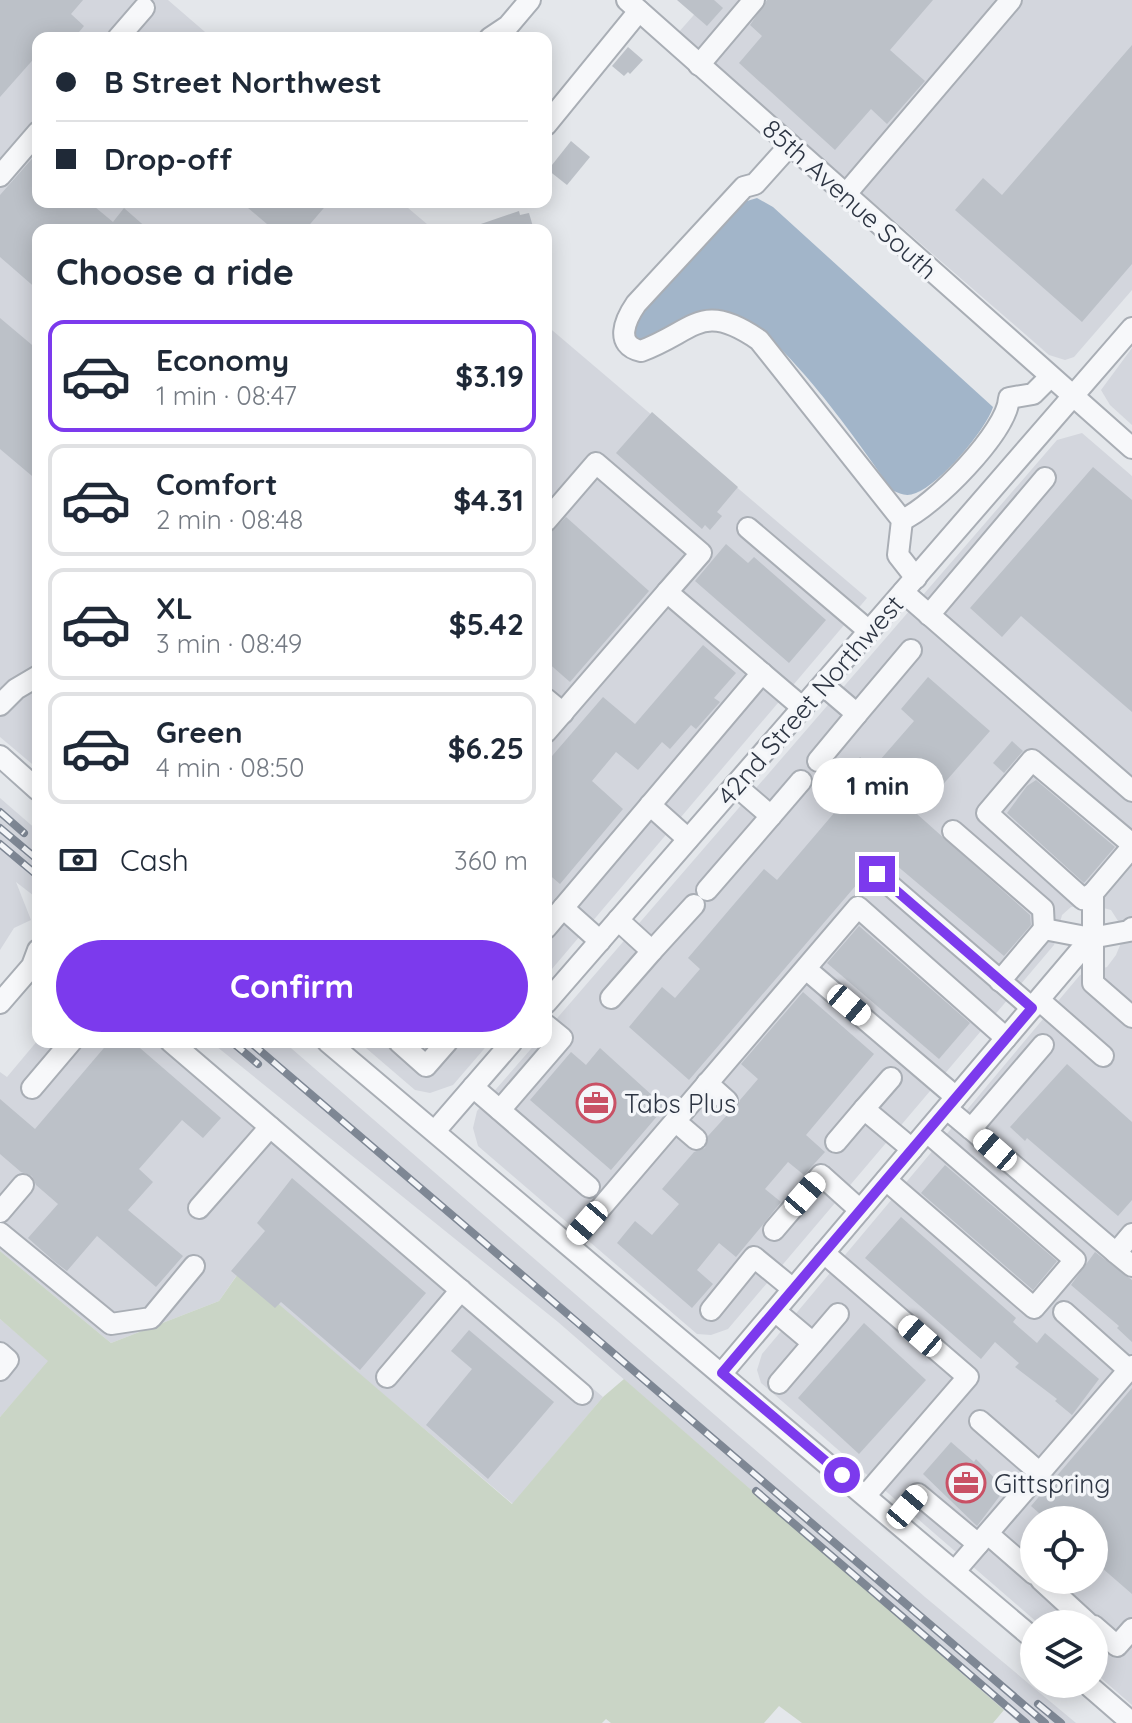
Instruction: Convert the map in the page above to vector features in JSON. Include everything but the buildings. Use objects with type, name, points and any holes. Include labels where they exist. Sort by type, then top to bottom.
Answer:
[{"type":"street","points":[[499,32],[530,0]]},
{"type":"street","points":[[699,65],[754,0]]},
{"type":"street","points":[[845,195],[1011,0]]},
{"type":"street","points":[[552,117],[637,5]]},
{"type":"street","name":"85th Avenue South","points":[[637,5],[699,65],[1132,448]]},
{"type":"street","points":[[123,32],[144,8]]},
{"type":"street","points":[[0,176],[32,139]]},
{"type":"street","points":[[790,145],[755,184],[744,187],[636,304],[626,318],[623,330],[625,341],[632,349],[641,351],[700,321],[715,318],[739,326],[759,340],[902,520],[898,555],[910,585],[929,615],[1132,791]]},
{"type":"street","name":"42nd Street Northwest","points":[[552,996],[1132,328]]},
{"type":"street","points":[[902,520],[916,514],[942,493],[999,427],[1009,410],[1009,398],[1033,394],[1050,377]]},
{"type":"street","points":[[552,514],[596,463],[701,553],[552,725]]},
{"type":"street","points":[[929,615],[1045,478]]},
{"type":"street","points":[[748,528],[869,631]]},
{"type":"street","points":[[667,592],[803,708]]},
{"type":"street","points":[[818,761],[911,650]]},
{"type":"street","points":[[552,921],[762,673]]},
{"type":"street","points":[[0,705],[16,689],[32,680]]},
{"type":"street","points":[[823,685],[857,714]]},
{"type":"street","points":[[552,704],[563,713]]},
{"type":"street","points":[[0,756],[32,785]]},
{"type":"street","points":[[1032,760],[1132,846],[1093,893],[1083,899],[987,813],[1032,760]]},
{"type":"street","points":[[611,998],[801,781]]},
{"type":"street","points":[[735,785],[771,816]]},
{"type":"street","points":[[650,805],[688,839]]},
{"type":"street","points":[[953,831],[1043,909],[1044,929],[1000,981]]},
{"type":"street","points":[[877,874],[1000,981],[1103,1056]]},
{"type":"street","points":[[1093,893],[1093,983],[1132,1017]]},
{"type":"street","points":[[570,1244],[858,907],[1006,1038]]},
{"type":"street","points":[[563,908],[600,941]]},
{"type":"street","points":[[618,920],[652,951]]},
{"type":"street","points":[[1044,929],[1091,938],[1132,928]]},
{"type":"street","points":[[722,1373],[1091,938]]},
{"type":"street","points":[[0,1003],[32,966]]},
{"type":"street","points":[[806,969],[951,1103],[971,1129],[1124,1260],[1132,1234]]},
{"type":"street","points":[[500,1110],[562,1038],[552,1030]]},
{"type":"street","points":[[971,1129],[1043,1045]]},
{"type":"street","points":[[32,1088],[66,1048]]},
{"type":"street","points":[[178,1048],[582,1394]]},
{"type":"street","points":[[335,1048],[1020,1627]]},
{"type":"street","points":[[406,1048],[426,1066],[442,1048]]},
{"type":"street","points":[[435,1131],[507,1048]]},
{"type":"street","points":[[836,1142],[891,1078]]},
{"type":"street","points":[[707,1083],[727,1101]]},
{"type":"street","points":[[473,1087],[589,1187]]},
{"type":"street","points":[[864,1109],[912,1149]]},
{"type":"street","points":[[675,1121],[696,1139]]},
{"type":"street","points":[[199,1208],[270,1127]]},
{"type":"street","points":[[886,1180],[1034,1308],[1075,1260],[927,1132]]},
{"type":"street","points":[[774,1230],[821,1175],[860,1210]]},
{"type":"street","points":[[0,1212],[23,1185]]},
{"type":"street","points":[[0,1233],[111,1324],[151,1318],[194,1266]]},
{"type":"street","points":[[824,1253],[968,1377],[866,1495]]},
{"type":"street","points":[[711,1310],[754,1257],[793,1289]]},
{"type":"street","points":[[387,1377],[461,1290]]},
{"type":"street","points":[[775,1311],[813,1343]]},
{"type":"street","points":[[955,1571],[1131,1368],[1064,1312]]},
{"type":"street","points":[[779,1383],[838,1314]]},
{"type":"street","points":[[0,1353],[8,1360],[0,1370]]},
{"type":"street","points":[[980,1421],[1040,1473]]},
{"type":"street","points":[[896,1520],[918,1494],[1020,1564]]},
{"type":"street","points":[[1057,1594],[1075,1610]]},
{"type":"street","points":[[1108,1638],[1117,1646],[1132,1629]]},
{"type":"street","points":[[1103,1698],[1132,1723]]},
{"type":"shaded area","points":[[0,0],[168,0],[205,32],[32,32],[32,208],[408,208],[427,224],[32,224],[32,764],[0,737]]},
{"type":"shaded area","points":[[707,0],[1132,0],[1132,290],[1074,357],[1065,360],[1049,355],[678,33]]},
{"type":"shaded area","points":[[552,330],[867,598],[552,969]]},
{"type":"shaded area","points":[[1132,348],[1132,425],[1110,405],[1101,390]]},
{"type":"shaded area","points":[[1082,433],[1132,476],[1132,1705],[1108,1684],[1108,1610],[1023,1610],[761,1383],[757,1370],[762,1354],[1080,975],[1107,967],[1123,938],[1120,924],[1111,910],[1088,904],[1071,907],[1062,915],[1054,945],[728,1329],[711,1335],[697,1334],[478,1146],[473,1128],[477,1111],[532,1048],[552,1048],[552,1024],[1057,440]]},
{"type":"shaded area","points":[[0,798],[32,826],[32,894],[16,882],[31,920],[14,928],[0,950]]},
{"type":"shaded area","points":[[32,1047],[190,1048],[603,1397],[513,1504],[239,1272],[219,1301],[111,1343],[0,1251],[0,1072],[7,1077]]},
{"type":"shaded area","points":[[218,1048],[291,1048],[1020,1676],[1020,1698],[1046,1698],[1076,1723],[1019,1723],[558,1322]]},
{"type":"shaded area","points":[[366,1048],[485,1048],[453,1085],[430,1093],[415,1090]]},
{"type":"shaded area","points":[[0,1319],[49,1361],[0,1417]]},
{"type":"green space","points":[[0,1251],[111,1343],[219,1301],[240,1271],[512,1504],[603,1397],[624,1379],[1004,1710],[993,1723],[802,1723],[779,1706],[764,1723],[611,1723],[606,1719],[602,1723],[0,1723],[0,1417],[48,1361],[0,1319]]},
{"type":"water","points":[[757,198],[773,207],[993,407],[960,456],[926,488],[909,495],[892,490],[813,385],[764,333],[740,317],[719,310],[700,312],[646,340],[637,340],[634,334],[639,319],[665,283],[747,201]]},
{"type":"railway","points":[[0,812],[24,833]]},
{"type":"railway","points":[[0,828],[32,855]]},
{"type":"railway","points":[[0,844],[32,871]]},
{"type":"railway","points":[[239,1048],[258,1064]]},
{"type":"railway","points":[[257,1048],[1045,1723]]},
{"type":"railway","points":[[756,1491],[1026,1723]]},
{"type":"railway","points":[[1038,1704],[1061,1723]]},
{"type":"place","name":"Tabs Plus","points":[[596,1103]]},
{"type":"place","name":"Gittspring","points":[[966,1483]]},
{"type":"route","points":[[842,1475],[722,1373],[1032,1008],[877,874]]}]
